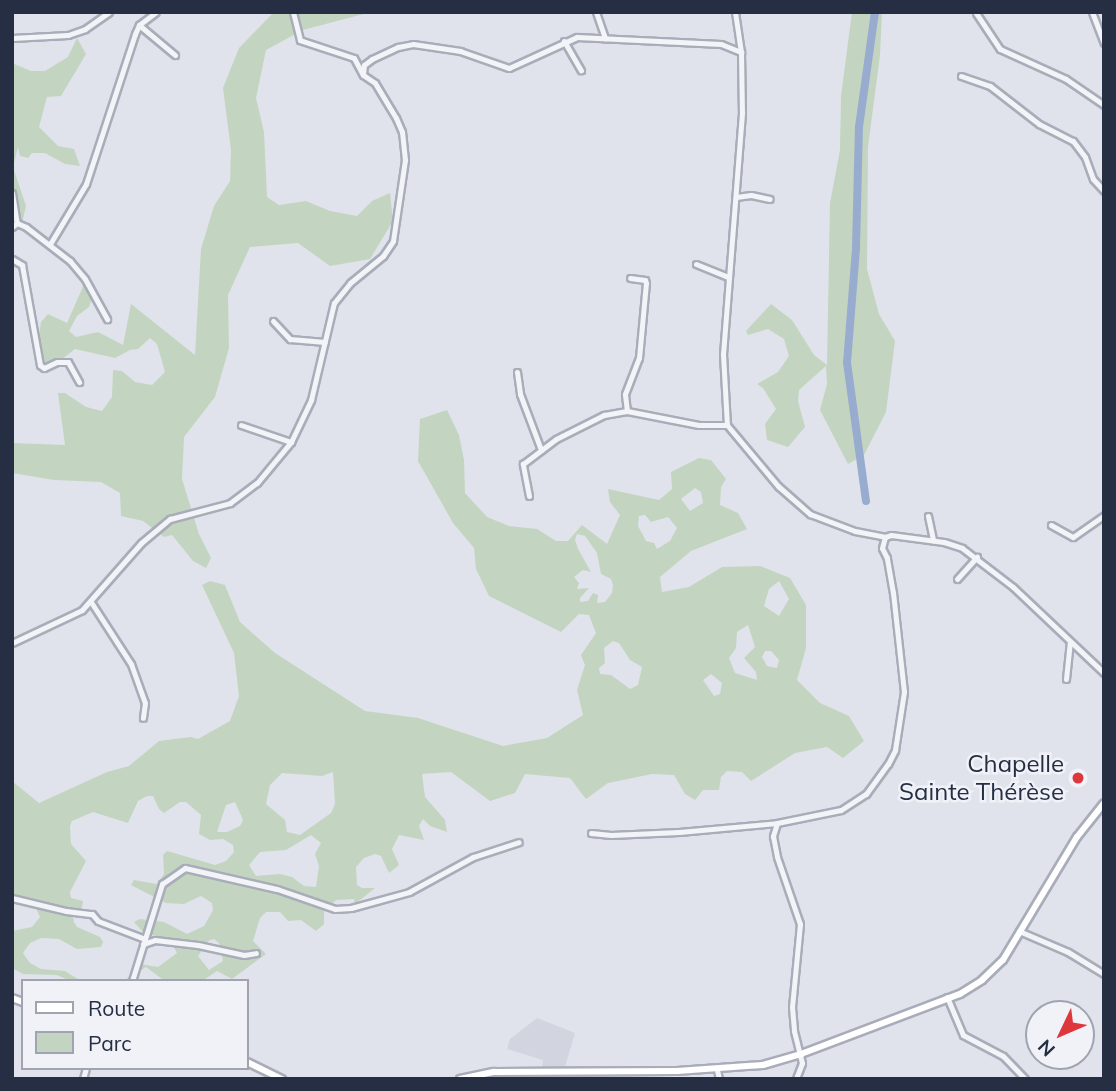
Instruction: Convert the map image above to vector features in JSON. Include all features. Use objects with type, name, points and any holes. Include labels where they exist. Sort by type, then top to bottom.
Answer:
[{"type":"main road","points":[[460,1079],[488,1072],[514,1075],[717,1070],[773,1063],[967,990],[991,973],[1003,960],[1081,831],[1104,803]]},
{"type":"main road","points":[[248,1062],[282,1079]]},
{"type":"street","points":[[12,38],[68,35],[85,29],[110,12]]},
{"type":"street","points":[[50,244],[86,184],[107,114],[139,25],[156,12]]},
{"type":"street","points":[[12,643],[75,615],[91,602],[141,543],[170,519],[240,498],[267,471],[290,442],[311,400],[337,298],[383,256],[393,241],[403,190],[405,151],[402,132],[374,83],[363,75],[354,58],[300,40],[293,12]]},
{"type":"street","points":[[596,12],[605,38]]},
{"type":"street","points":[[735,12],[741,52],[742,113],[723,365],[727,425],[778,486],[810,514],[838,526],[885,537],[891,535],[956,545],[977,557],[1104,673]]},
{"type":"street","points":[[1092,12],[1104,43]]},
{"type":"street","points":[[976,13],[1000,49],[1066,79],[1104,105]]},
{"type":"street","points":[[139,25],[176,55]]},
{"type":"street","points":[[363,75],[364,65],[372,59],[388,50],[413,44],[448,48],[511,68],[577,37],[721,44],[741,52]]},
{"type":"street","points":[[564,41],[580,71]]},
{"type":"street","points":[[961,76],[990,86],[1039,124],[1073,141],[1085,157],[1093,179],[1104,191]]},
{"type":"street","points":[[12,193],[15,225],[50,244],[79,270],[107,320]]},
{"type":"street","points":[[736,197],[751,195],[769,199]]},
{"type":"street","points":[[12,260],[23,267],[40,365],[44,368],[57,362],[68,362],[79,382]]},
{"type":"street","points":[[696,264],[728,277]]},
{"type":"street","points":[[627,411],[625,394],[639,358],[646,283],[645,280],[630,278]]},
{"type":"street","points":[[273,321],[292,339],[325,341]]},
{"type":"street","points":[[517,372],[520,394],[541,450]]},
{"type":"street","points":[[529,496],[522,466],[541,450],[604,415],[627,411],[699,425],[727,425]]},
{"type":"street","points":[[241,425],[290,442]]},
{"type":"street","points":[[1051,526],[1073,537],[1104,515]]},
{"type":"street","points":[[928,516],[933,540]]},
{"type":"street","points":[[591,833],[611,835],[679,832],[777,823],[845,808],[871,788],[895,750],[904,692],[893,593],[887,558],[881,548],[885,537]]},
{"type":"street","points":[[957,579],[977,557]]},
{"type":"street","points":[[91,602],[131,664],[145,703],[143,718]]},
{"type":"street","points":[[1066,679],[1070,642]]},
{"type":"street","points":[[777,823],[773,836],[778,861],[800,924],[792,1007],[794,1031],[801,1054],[801,1066],[796,1079]]},
{"type":"street","points":[[133,979],[162,884],[185,867],[277,889],[335,909],[351,908],[409,892],[473,857],[519,842]]},
{"type":"street","points":[[12,898],[66,911],[92,914],[98,921],[144,942],[155,940],[244,955],[256,953]]},
{"type":"street","points":[[1019,931],[1063,950],[1104,975]]},
{"type":"street","points":[[947,998],[963,1035],[1003,1056],[1024,1079]]},
{"type":"street","points":[[717,1070],[719,1079]]},
{"type":"shaded area","points":[[537,1018],[575,1033],[564,1070],[542,1069],[543,1060],[507,1049],[510,1039]]},
{"type":"green space","points":[[274,12],[371,12],[303,30],[266,50],[256,98],[264,132],[267,197],[279,205],[306,201],[330,211],[357,216],[372,201],[390,193],[393,221],[370,259],[330,266],[298,243],[250,247],[228,295],[229,348],[215,397],[184,437],[182,479],[199,534],[211,558],[206,568],[193,561],[172,535],[164,537],[143,521],[121,516],[120,493],[101,482],[54,480],[12,473],[12,443],[65,445],[58,393],[65,393],[86,407],[102,411],[112,397],[113,370],[122,371],[135,382],[152,385],[165,372],[157,344],[150,338],[138,349],[115,358],[75,349],[48,370],[38,342],[41,322],[48,314],[67,323],[85,282],[96,288],[89,307],[77,316],[69,331],[76,337],[98,332],[123,345],[131,304],[195,355],[201,249],[214,206],[230,181],[231,150],[223,88],[239,48]]},
{"type":"green space","points":[[852,12],[882,12],[880,55],[868,147],[867,269],[879,314],[895,341],[886,412],[864,455],[848,464],[820,410],[827,384],[826,366],[799,390],[798,401],[805,427],[788,447],[767,440],[765,424],[776,409],[763,388],[757,384],[778,372],[789,356],[784,339],[768,329],[748,335],[746,331],[771,304],[792,320],[814,355],[827,365],[830,203],[840,150],[841,96]]},
{"type":"green space","points":[[77,38],[86,54],[61,96],[47,97],[39,127],[58,146],[74,149],[80,166],[65,164],[45,153],[32,153],[28,158],[20,156],[18,147],[13,167],[26,206],[21,228],[12,228],[12,63],[31,71],[45,71],[68,57]]},
{"type":"green space","points":[[447,410],[459,435],[464,460],[465,493],[487,517],[509,526],[537,529],[556,541],[568,541],[582,525],[607,544],[620,515],[610,502],[608,489],[659,500],[672,489],[671,472],[699,458],[711,460],[726,479],[721,487],[720,505],[738,513],[747,529],[691,551],[660,577],[662,592],[689,587],[722,567],[760,566],[790,578],[806,605],[806,648],[797,680],[820,703],[849,716],[864,741],[843,758],[827,747],[795,753],[751,781],[742,772],[727,771],[721,777],[719,790],[703,790],[695,800],[685,794],[674,775],[652,774],[608,783],[586,799],[570,778],[525,774],[515,793],[490,801],[451,772],[422,774],[425,797],[445,820],[447,832],[430,826],[423,819],[419,826],[424,840],[399,835],[392,849],[399,865],[389,873],[381,856],[375,854],[364,858],[356,867],[357,885],[362,888],[375,888],[355,904],[354,899],[336,900],[324,911],[324,924],[316,931],[301,920],[288,921],[280,912],[266,912],[260,918],[253,941],[266,954],[232,979],[217,971],[205,979],[162,979],[146,967],[127,979],[140,964],[158,967],[177,953],[171,942],[142,931],[134,922],[140,919],[164,922],[187,934],[204,926],[213,910],[212,903],[201,896],[184,904],[166,903],[131,885],[134,880],[157,884],[164,874],[163,855],[167,851],[215,865],[226,861],[234,852],[233,845],[223,839],[210,840],[199,834],[201,815],[186,802],[180,802],[164,813],[153,796],[147,796],[138,801],[128,823],[93,812],[72,821],[70,826],[71,844],[86,861],[70,892],[71,898],[83,901],[82,907],[73,916],[74,922],[77,927],[100,937],[103,942],[101,947],[77,949],[59,939],[41,938],[30,943],[23,953],[30,963],[41,969],[65,971],[78,979],[23,974],[12,968],[12,931],[32,927],[40,917],[35,906],[12,900],[12,781],[39,803],[107,772],[129,766],[159,741],[191,737],[198,739],[230,721],[239,696],[234,653],[202,585],[210,581],[225,585],[240,622],[275,653],[365,711],[418,718],[503,746],[547,738],[583,715],[577,690],[585,665],[581,655],[596,633],[589,615],[579,614],[561,632],[489,596],[476,569],[474,548],[453,523],[418,461],[420,419]],"holes":[[[695,488],[701,492],[703,503],[690,511],[681,499]],[[645,515],[651,522],[668,517],[677,528],[670,541],[657,549],[654,543],[646,541],[638,526],[639,516]],[[577,534],[585,536],[597,553],[601,574],[611,579],[612,593],[605,602],[597,603],[598,595],[593,593],[588,601],[580,602],[580,598],[589,588],[577,589],[579,583],[574,577],[583,570],[591,572],[575,540]],[[779,581],[789,599],[779,616],[764,606],[769,589]],[[748,625],[755,647],[744,658],[756,672],[757,680],[735,673],[729,658],[736,648],[737,632]],[[613,641],[619,643],[630,660],[642,667],[638,685],[630,689],[611,675],[600,674],[599,668],[605,663],[604,648]],[[765,651],[771,651],[779,660],[777,668],[767,666],[762,657]],[[711,674],[722,683],[720,694],[714,696],[703,680]],[[333,772],[335,804],[331,813],[300,835],[287,832],[285,820],[266,804],[270,785],[282,773],[322,776]],[[235,802],[243,820],[240,826],[227,832],[217,832],[226,805]],[[311,835],[321,843],[315,854],[319,866],[316,887],[304,886],[292,877],[280,874],[256,876],[249,865],[260,852],[286,850]],[[214,939],[219,943],[223,961],[209,970],[198,956],[208,941]]]},
{"type":"waterway","points":[[866,501],[847,363],[856,248],[859,127],[875,12]]},
{"type":"place","name":"Chapelle Sainte Thérèse","points":[[1078,778]]}]
